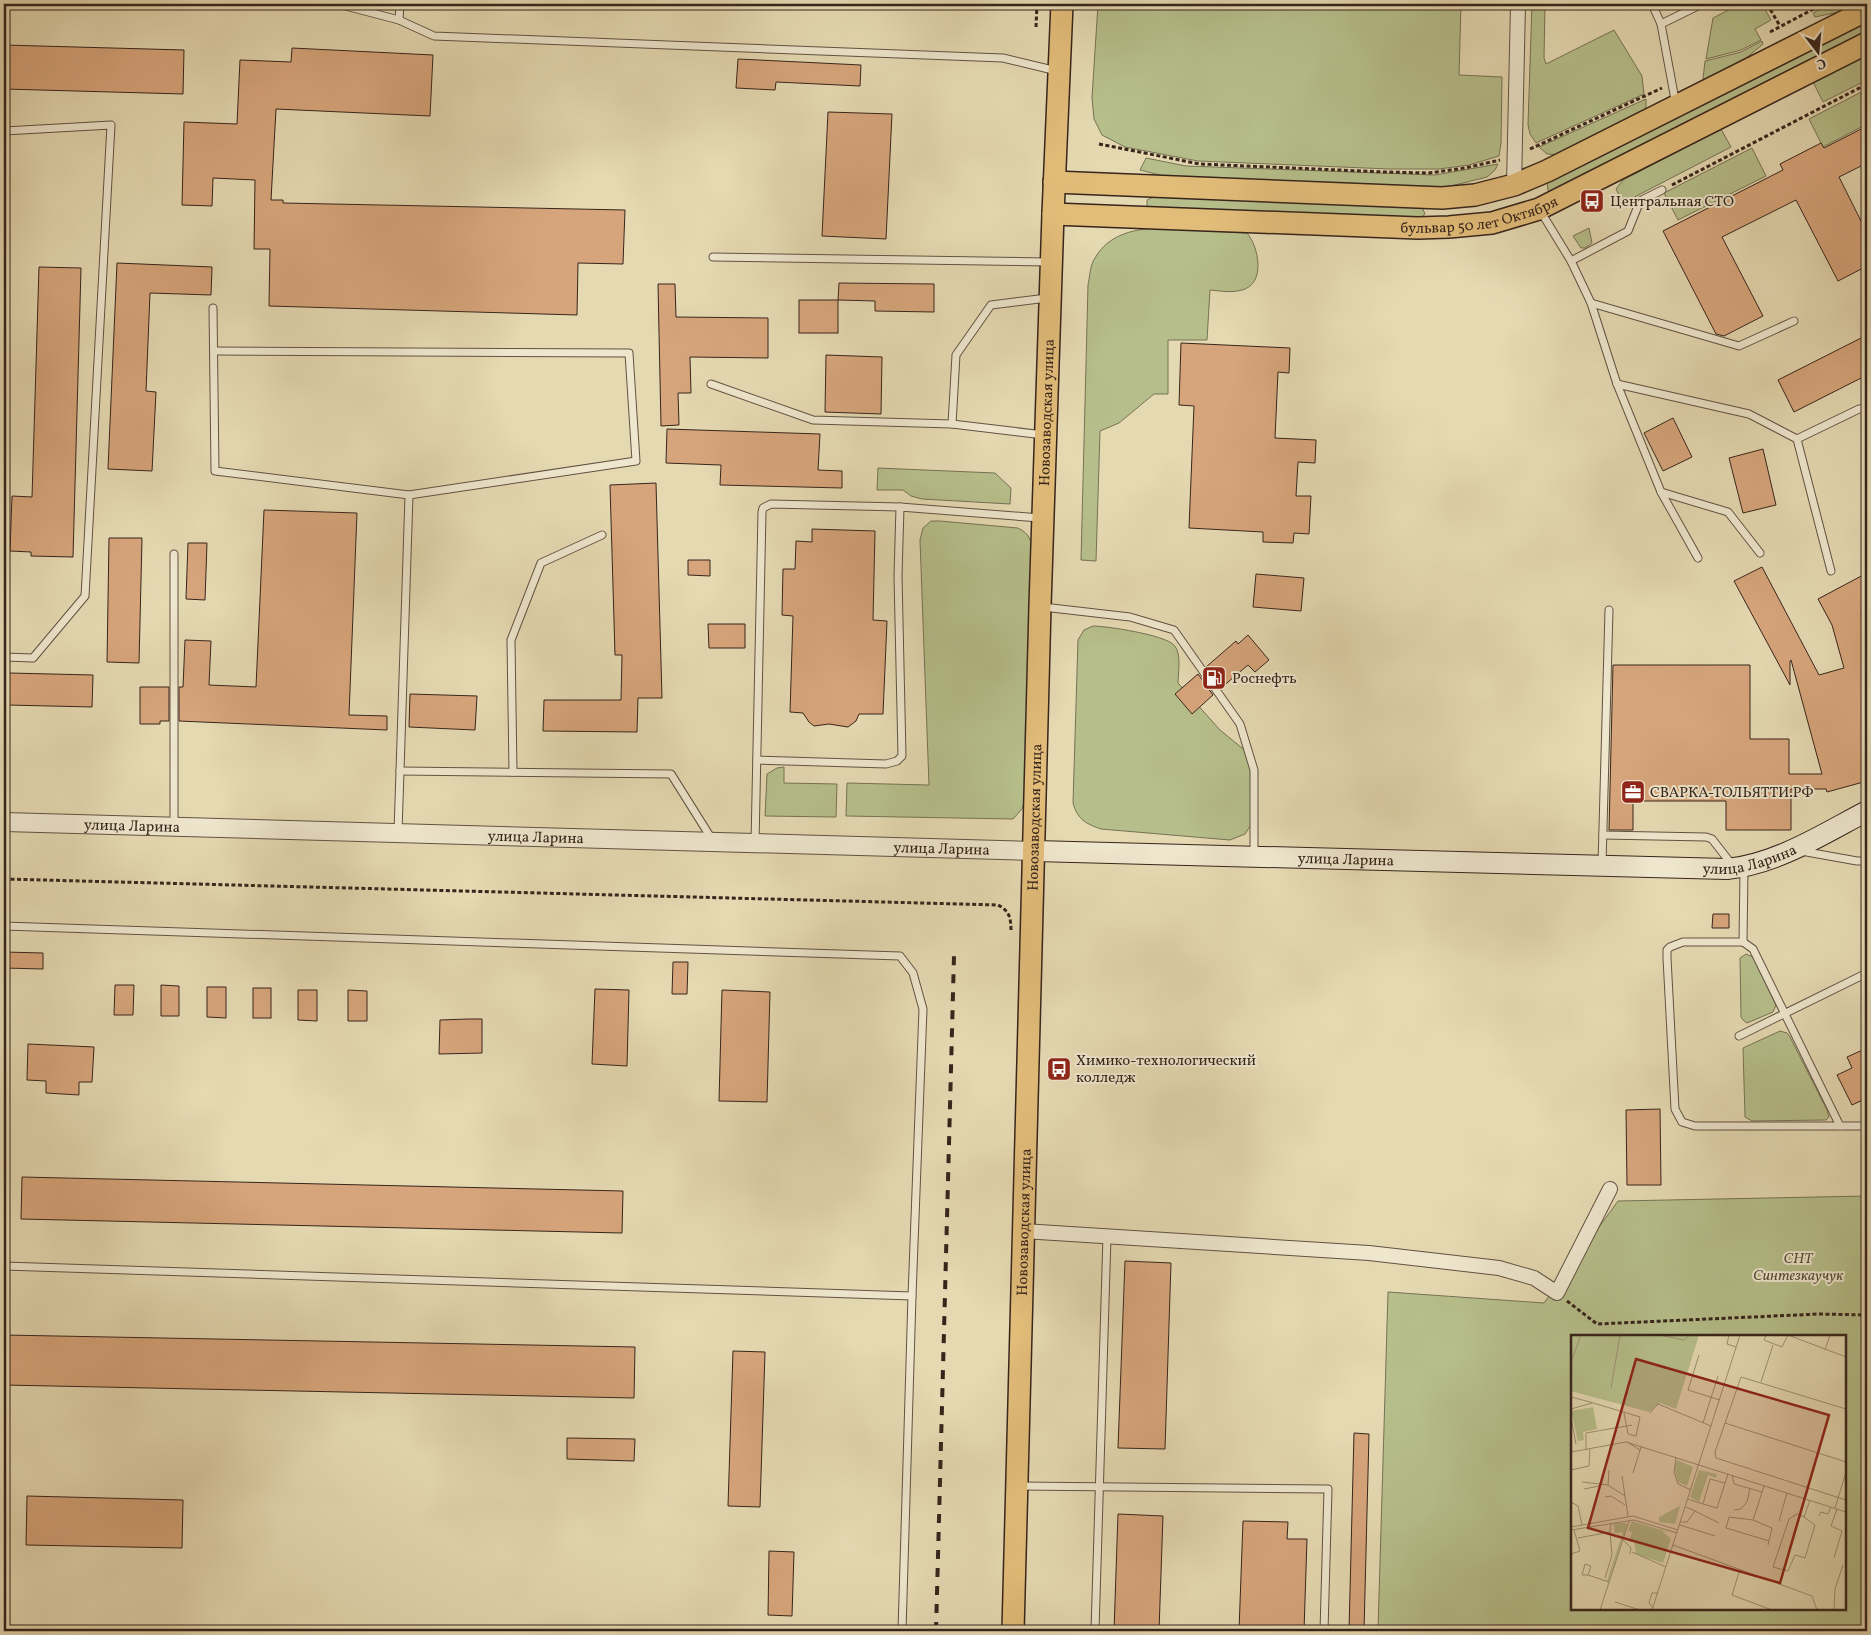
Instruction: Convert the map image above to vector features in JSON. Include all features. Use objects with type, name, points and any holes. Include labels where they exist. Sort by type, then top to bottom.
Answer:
[{"type":"main road","name":"Новозаводская улица","points":[[1013,1631],[1035,851],[1042,519],[1062,4]]},
{"type":"main road","name":"бульвар 50 лет Октября","points":[[1054,182],[1442,198],[1476,195],[1514,185],[1554,168],[1867,10]]},
{"type":"main road","name":"бульвар 50 лет Октября","points":[[1053,214],[1448,227],[1492,223],[1540,209],[1867,43]]},
{"type":"main road","points":[[1143,217],[1130,204],[1131,197],[1136,191],[1147,186]]},
{"type":"main road","name":"улица Ларина","points":[[1035,851],[1602,866],[1740,867],[1793,849],[1867,811]]},
{"type":"street","points":[[1514,185],[1518,4]]},
{"type":"street","name":"улица Ларина","points":[[4,822],[1035,851]]},
{"type":"street","points":[[1023,1231],[1369,1253],[1499,1268],[1534,1278],[1557,1293],[1610,1189]]},
{"type":"lane","points":[[338,4],[399,20],[434,36],[1003,58],[1060,72]]},
{"type":"lane","points":[[399,20],[400,4]]},
{"type":"lane","points":[[1652,4],[1661,24],[1676,106]]},
{"type":"lane","points":[[1661,24],[1702,4]]},
{"type":"lane","points":[[4,131],[111,125],[85,596],[33,658],[4,657]]},
{"type":"lane","points":[[1571,261],[1628,231],[1640,201],[1662,190]]},
{"type":"lane","points":[[1540,209],[1571,261],[1590,303],[1617,384],[1661,492],[1698,558]]},
{"type":"lane","points":[[713,257],[1051,262]]},
{"type":"lane","points":[[952,424],[956,355],[991,305],[1050,298]]},
{"type":"lane","points":[[1590,303],[1739,346],[1794,321]]},
{"type":"lane","points":[[213,308],[215,471],[409,495],[636,461],[629,354],[214,352]]},
{"type":"lane","points":[[711,384],[813,420],[952,424],[1045,436]]},
{"type":"lane","points":[[1617,384],[1749,414],[1797,439],[1831,571]]},
{"type":"lane","points":[[1797,439],[1859,409],[1867,407]]},
{"type":"lane","points":[[1661,492],[1728,512],[1760,553]]},
{"type":"lane","points":[[398,833],[409,495]]},
{"type":"lane","points":[[755,843],[763,508],[771,504],[900,507],[1042,519]]},
{"type":"lane","points":[[757,760],[886,764],[897,761],[902,756],[898,576],[900,507]]},
{"type":"lane","points":[[513,772],[511,640],[541,563],[602,536]]},
{"type":"lane","points":[[174,554],[174,826]]},
{"type":"lane","points":[[1040,606],[1130,617],[1174,630],[1240,724],[1254,770],[1254,856]]},
{"type":"lane","points":[[1602,866],[1609,610]]},
{"type":"lane","points":[[400,771],[671,774],[713,842]]},
{"type":"lane","points":[[1603,834],[1706,837],[1712,839],[1740,867],[1743,942]]},
{"type":"lane","points":[[1793,849],[1857,861],[1867,861]]},
{"type":"lane","points":[[4,926],[900,956],[913,973],[923,1009],[902,1631]]},
{"type":"lane","points":[[1840,1126],[1757,954],[1748,944],[1743,942],[1683,942],[1675,944],[1667,950],[1675,1109],[1678,1117],[1687,1124],[1695,1126],[1840,1126],[1867,1126]]},
{"type":"lane","points":[[1739,1036],[1867,973]]},
{"type":"lane","points":[[1095,1631],[1107,1236]]},
{"type":"lane","points":[[4,1266],[912,1296]]},
{"type":"lane","points":[[1017,1486],[1328,1489],[1324,1631]]},
{"type":"path","points":[[1036,27],[1037,4]]},
{"type":"path","points":[[1767,4],[1780,26]]},
{"type":"path","points":[[1770,32],[1823,4]]},
{"type":"path","points":[[1099,144],[1200,164],[1429,173],[1465,168],[1515,156],[1672,84]]},
{"type":"path","points":[[1662,190],[1867,84]]},
{"type":"path","points":[[4,879],[998,905],[1006,910],[1010,916]]},
{"type":"path","points":[[1557,1293],[1597,1324],[1819,1314],[1867,1315]]},
{"type":"green space","points":[[1098,4],[1461,4],[1459,75],[1502,77],[1501,143],[1499,156],[1469,165],[1439,169],[1389,169],[1198,161],[1125,147],[1102,135],[1094,119],[1092,98]]},
{"type":"green space","points":[[1532,4],[1545,4],[1544,58],[1546,64],[1614,30],[1642,76],[1644,94],[1536,143],[1530,134],[1528,125]]},
{"type":"green space","points":[[1740,4],[1762,4],[1771,20],[1755,29],[1761,40],[1741,50],[1706,59],[1713,18]]},
{"type":"green space","points":[[1830,4],[1860,4],[1848,10],[1815,17],[1813,13]]},
{"type":"green space","points":[[1867,19],[1867,34],[1551,192],[1548,190],[1547,183],[1549,180]]},
{"type":"green space","points":[[1762,41],[1763,44],[1739,64],[1705,80],[1703,79],[1705,61],[1741,52]]},
{"type":"green space","points":[[1867,55],[1867,80],[1823,102],[1813,82]]},
{"type":"green space","points":[[1867,89],[1867,124],[1823,147],[1809,119]]},
{"type":"green space","points":[[1646,99],[1646,109],[1644,112],[1560,155],[1547,154],[1539,147]]},
{"type":"green space","points":[[1721,129],[1731,147],[1623,203],[1616,189],[1623,180]]},
{"type":"green space","points":[[1752,148],[1766,176],[1678,220],[1664,193]]},
{"type":"green space","points":[[1146,158],[1186,166],[1435,175],[1498,164],[1495,170],[1487,177],[1447,187],[1184,181],[1140,170]]},
{"type":"green space","points":[[1153,197],[1422,207],[1425,214],[1420,218],[1147,207],[1147,200]]},
{"type":"green space","points":[[1157,228],[1247,233],[1255,247],[1258,264],[1257,273],[1255,281],[1242,290],[1230,292],[1210,290],[1207,340],[1168,340],[1168,394],[1154,394],[1119,423],[1100,431],[1096,561],[1081,560],[1088,285],[1091,267],[1100,250],[1114,239],[1130,232]]},
{"type":"green space","points":[[1589,228],[1592,243],[1585,248],[1581,248],[1573,236]]},
{"type":"green space","points":[[878,468],[995,473],[1011,488],[1010,504],[922,499],[911,496],[903,490],[877,490]]},
{"type":"green space","points":[[931,521],[1018,528],[1031,541],[1033,553],[1025,800],[1022,809],[1013,819],[846,816],[847,783],[929,785],[920,540],[923,528]]},
{"type":"green space","points":[[1093,626],[1122,629],[1148,635],[1169,641],[1174,645],[1179,658],[1178,683],[1220,730],[1247,752],[1257,776],[1256,817],[1245,834],[1230,840],[1101,829],[1087,823],[1077,813],[1073,803],[1078,640],[1084,630]]},
{"type":"green space","points":[[784,767],[784,783],[837,784],[836,817],[765,816],[767,774],[777,768]]},
{"type":"green space","points":[[1746,954],[1753,957],[1776,1005],[1773,1012],[1747,1023],[1741,1017],[1740,958]]},
{"type":"green space","points":[[1780,1031],[1787,1033],[1790,1037],[1827,1110],[1829,1117],[1826,1120],[1752,1121],[1745,1117],[1743,1048]]},
{"type":"green space","name":"СНТ Синтезкаучук","points":[[1867,1196],[1867,1631],[1378,1631],[1388,1292],[1544,1303],[1618,1201]]},
{"type":"building","points":[[4,45],[184,50],[183,94],[4,89]]},
{"type":"building","points":[[292,48],[433,55],[430,116],[276,109],[271,200],[283,200],[283,203],[625,210],[623,264],[578,263],[577,315],[269,306],[270,249],[254,249],[255,180],[213,178],[212,206],[182,205],[184,122],[237,124],[240,60],[291,62]]},
{"type":"building","points":[[738,59],[861,65],[860,86],[776,82],[775,90],[736,88]]},
{"type":"building","points":[[828,112],[892,114],[886,239],[822,236]]},
{"type":"building","points":[[1867,126],[1867,163],[1839,177],[1867,233],[1867,266],[1838,281],[1796,200],[1722,237],[1763,316],[1724,336],[1716,334],[1663,231],[1783,170],[1780,164],[1821,143],[1824,148]]},
{"type":"building","points":[[117,263],[212,267],[211,295],[150,293],[146,391],[156,392],[152,471],[108,469]]},
{"type":"building","points":[[39,267],[81,268],[73,557],[31,556],[31,552],[10,551],[12,496],[32,497]]},
{"type":"building","points":[[839,283],[934,284],[934,312],[875,311],[875,301],[838,300]]},
{"type":"building","points":[[658,284],[675,284],[676,317],[768,318],[768,358],[690,357],[691,393],[678,393],[679,425],[661,426]]},
{"type":"building","points":[[799,300],[838,300],[838,333],[799,333]]},
{"type":"building","points":[[1867,335],[1867,375],[1794,412],[1778,380]]},
{"type":"building","points":[[1181,343],[1290,348],[1289,373],[1278,372],[1275,438],[1316,440],[1315,463],[1298,462],[1296,496],[1311,496],[1309,534],[1294,533],[1293,543],[1263,542],[1263,532],[1189,528],[1194,406],[1179,405]]},
{"type":"building","points":[[826,355],[882,357],[881,414],[825,412]]},
{"type":"building","points":[[1673,418],[1692,457],[1663,471],[1644,433]]},
{"type":"building","points":[[667,429],[820,434],[818,470],[842,471],[842,488],[720,485],[721,465],[666,463]]},
{"type":"building","points":[[1763,449],[1776,505],[1743,513],[1729,458]]},
{"type":"building","points":[[656,483],[662,698],[638,698],[637,732],[543,731],[544,700],[621,700],[622,655],[615,655],[610,485]]},
{"type":"building","points":[[264,510],[357,513],[349,715],[387,716],[387,730],[179,721],[179,687],[183,687],[185,640],[211,641],[209,685],[256,687]]},
{"type":"building","points":[[812,529],[875,531],[873,620],[887,621],[883,714],[859,714],[856,721],[848,727],[829,724],[814,726],[803,713],[790,712],[793,616],[782,615],[783,569],[795,569],[796,541],[812,542]]},
{"type":"building","points":[[109,538],[142,538],[139,663],[107,662]]},
{"type":"building","points":[[188,543],[207,543],[205,600],[186,599]]},
{"type":"building","points":[[688,560],[710,560],[710,576],[688,575]]},
{"type":"building","points":[[1762,567],[1819,675],[1844,668],[1832,625],[1818,599],[1867,573],[1867,611],[1861,614],[1867,636],[1867,781],[1827,792],[1826,789],[1791,789],[1791,830],[1726,830],[1726,801],[1633,801],[1633,830],[1609,830],[1613,665],[1750,665],[1750,739],[1789,739],[1789,774],[1822,774],[1791,660],[1790,685],[1734,581]]},
{"type":"building","points":[[1256,574],[1304,578],[1301,611],[1253,607]]},
{"type":"building","points":[[708,624],[745,624],[745,648],[709,648]]},
{"type":"building","points":[[1248,635],[1269,660],[1255,672],[1248,665],[1221,688],[1206,667],[1236,641],[1238,644]]},
{"type":"building","points":[[9,673],[93,675],[92,707],[8,705]]},
{"type":"building","points":[[1198,674],[1213,695],[1192,714],[1175,694]]},
{"type":"building","points":[[140,687],[169,687],[169,721],[160,721],[160,724],[140,724]]},
{"type":"building","points":[[410,694],[477,696],[475,730],[409,727]]},
{"type":"building","points":[[1713,914],[1729,914],[1729,928],[1712,928]]},
{"type":"building","points":[[4,952],[43,953],[43,969],[4,968]]},
{"type":"building","points":[[673,962],[688,962],[687,994],[672,994]]},
{"type":"building","points":[[115,985],[134,985],[133,1015],[114,1015]]},
{"type":"building","points":[[161,985],[179,986],[179,1016],[161,1016]]},
{"type":"building","points":[[207,987],[226,987],[226,1018],[207,1017]]},
{"type":"building","points":[[253,988],[271,988],[271,1018],[253,1018]]},
{"type":"building","points":[[595,989],[629,990],[627,1066],[592,1064]]},
{"type":"building","points":[[298,990],[317,990],[317,1021],[298,1020]]},
{"type":"building","points":[[348,990],[367,991],[367,1021],[348,1021]]},
{"type":"building","points":[[722,990],[770,992],[767,1102],[719,1101]]},
{"type":"building","points":[[482,1019],[482,1053],[439,1054],[440,1020]]},
{"type":"building","points":[[28,1044],[94,1047],[92,1082],[79,1082],[79,1095],[46,1093],[46,1081],[27,1080]]},
{"type":"building","points":[[1867,1048],[1867,1098],[1852,1105],[1837,1075],[1852,1068],[1847,1057]]},
{"type":"building","points":[[1660,1109],[1661,1185],[1627,1185],[1626,1110]]},
{"type":"building","points":[[22,1177],[623,1191],[622,1233],[21,1219]]},
{"type":"building","points":[[1125,1261],[1171,1263],[1165,1449],[1118,1448]]},
{"type":"building","points":[[4,1335],[635,1347],[634,1398],[4,1385]]},
{"type":"building","points":[[733,1351],[765,1352],[760,1507],[728,1506]]},
{"type":"building","points":[[1354,1433],[1369,1434],[1364,1631],[1349,1631]]},
{"type":"building","points":[[567,1438],[635,1439],[634,1461],[567,1459]]},
{"type":"building","points":[[27,1496],[183,1500],[182,1548],[26,1545]]},
{"type":"building","points":[[1118,1514],[1163,1516],[1159,1631],[1114,1631]]},
{"type":"building","points":[[1243,1521],[1288,1522],[1287,1539],[1307,1539],[1304,1631],[1239,1631]]},
{"type":"building","points":[[769,1551],[794,1552],[792,1616],[768,1615]]},
{"type":"railway","points":[[936,1631],[954,956]]},
{"type":"place","name":"Центральная СТО","points":[[1592,201]]},
{"type":"place","name":"Роснефть","points":[[1214,678]]},
{"type":"place","name":"СВАРКА-ТОЛЬЯТТИ.РФ","points":[[1633,792]]},
{"type":"place","name":"Химико-технологический колледж","points":[[1059,1069]]}]
